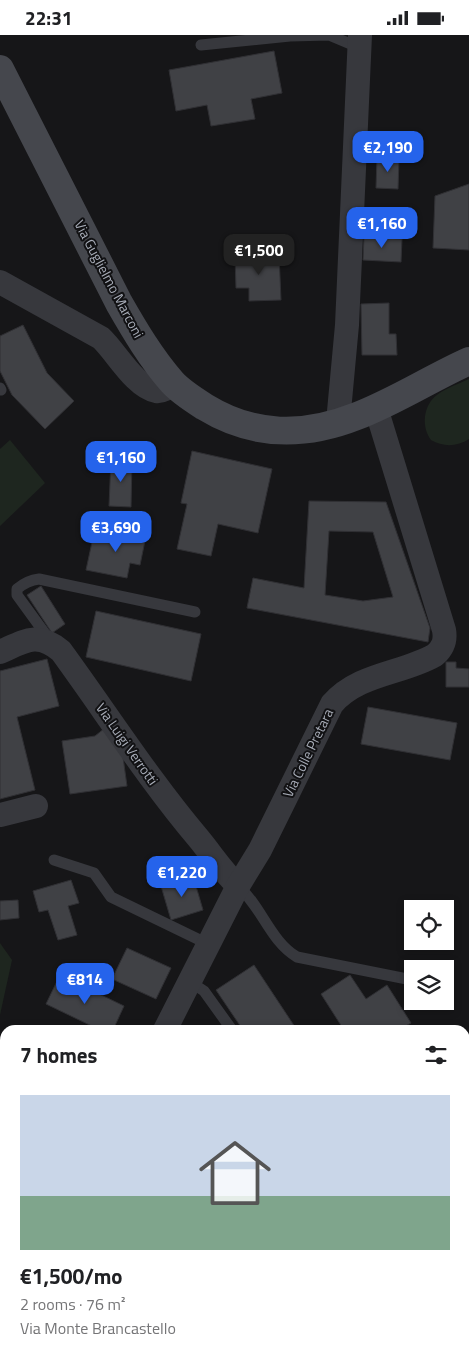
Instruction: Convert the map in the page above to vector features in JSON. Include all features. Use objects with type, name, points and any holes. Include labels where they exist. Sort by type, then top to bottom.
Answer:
[{"type":"main road","name":"Via Guglielmo Marconi","points":[[0,69],[119,303],[141,341],[173,383],[196,402],[220,416],[252,428],[283,432],[309,430],[338,423],[376,408],[424,382],[469,361]]},
{"type":"street","points":[[338,423],[347,325],[360,41]]},
{"type":"street","points":[[0,282],[101,338],[110,346],[135,378],[148,388],[158,391],[166,389],[173,383]]},
{"type":"street","name":"Via Colle Pretara","points":[[168,1025],[238,887],[260,850],[332,704],[341,693],[358,683],[430,658],[440,651],[445,641],[444,630],[376,408]]},
{"type":"street","points":[[0,652],[26,641],[38,639],[51,643]]},
{"type":"street","name":"Via Luigi Verrotti","points":[[51,643],[61,651],[164,797],[219,867],[238,887]]},
{"type":"street","points":[[0,815],[36,806]]},
{"type":"lane","points":[[201,45],[290,36],[328,35],[360,41]]},
{"type":"lane","points":[[51,643],[17,595],[17,589],[31,580],[39,579],[195,612]]},
{"type":"lane","points":[[54,860],[94,873],[111,897],[208,944]]},
{"type":"lane","points":[[238,887],[247,894],[280,943],[288,952],[297,957],[404,978]]},
{"type":"lane","points":[[190,981],[204,991],[228,1025]]},
{"type":"shaded area","points":[[469,379],[469,439],[460,444],[450,445],[440,444],[431,440],[426,429],[425,416],[432,399],[452,386]]},
{"type":"shaded area","points":[[10,440],[45,483],[0,526],[0,449]]},
{"type":"shaded area","points":[[0,943],[12,960],[0,1015]]},
{"type":"building","points":[[274,51],[282,93],[251,99],[255,119],[211,126],[207,105],[176,111],[169,70]]},
{"type":"building","points":[[377,158],[399,159],[398,189],[376,188]]},
{"type":"building","points":[[469,184],[469,250],[433,248],[435,196]]},
{"type":"building","points":[[364,237],[402,239],[401,262],[363,260]]},
{"type":"building","points":[[279,254],[281,300],[249,301],[249,288],[236,288],[235,256]]},
{"type":"building","points":[[389,303],[389,334],[396,334],[397,355],[362,355],[361,304]]},
{"type":"building","points":[[23,325],[47,373],[74,401],[45,429],[12,395],[0,371],[0,336]]},
{"type":"building","points":[[192,451],[272,469],[258,533],[218,524],[211,556],[177,549],[187,504],[181,503]]},
{"type":"building","points":[[111,460],[132,460],[131,507],[109,506]]},
{"type":"building","points":[[309,501],[386,502],[430,628],[428,642],[247,608],[253,578],[304,588]],"holes":[[[329,531],[373,532],[393,597],[363,601],[325,595]]]},
{"type":"building","points":[[130,528],[147,531],[140,565],[130,563],[127,578],[86,570],[94,533],[127,540]]},
{"type":"building","points":[[41,586],[65,624],[52,633],[27,595]]},
{"type":"building","points":[[96,611],[201,634],[191,681],[86,657]]},
{"type":"building","points":[[47,659],[59,706],[17,717],[35,790],[0,799],[0,671]]},
{"type":"building","points":[[446,662],[456,662],[456,668],[469,669],[469,687],[446,687]]},
{"type":"building","points":[[368,707],[457,723],[450,760],[361,744]]},
{"type":"building","points":[[105,728],[122,750],[127,786],[70,794],[62,741],[95,736]]},
{"type":"building","points":[[193,876],[203,910],[171,920],[161,886]]},
{"type":"building","points":[[71,880],[79,903],[68,906],[77,935],[58,940],[48,910],[39,912],[33,891]]},
{"type":"building","points":[[18,900],[19,918],[0,920],[0,901]]},
{"type":"building","points":[[127,948],[171,968],[156,999],[112,979]]},
{"type":"building","points":[[254,965],[294,1025],[240,1025],[216,990]]},
{"type":"building","points":[[60,975],[124,1006],[115,1025],[90,1025],[46,1004]]},
{"type":"building","points":[[350,975],[366,999],[387,985],[411,1023],[408,1025],[341,1025],[321,994]]}]
